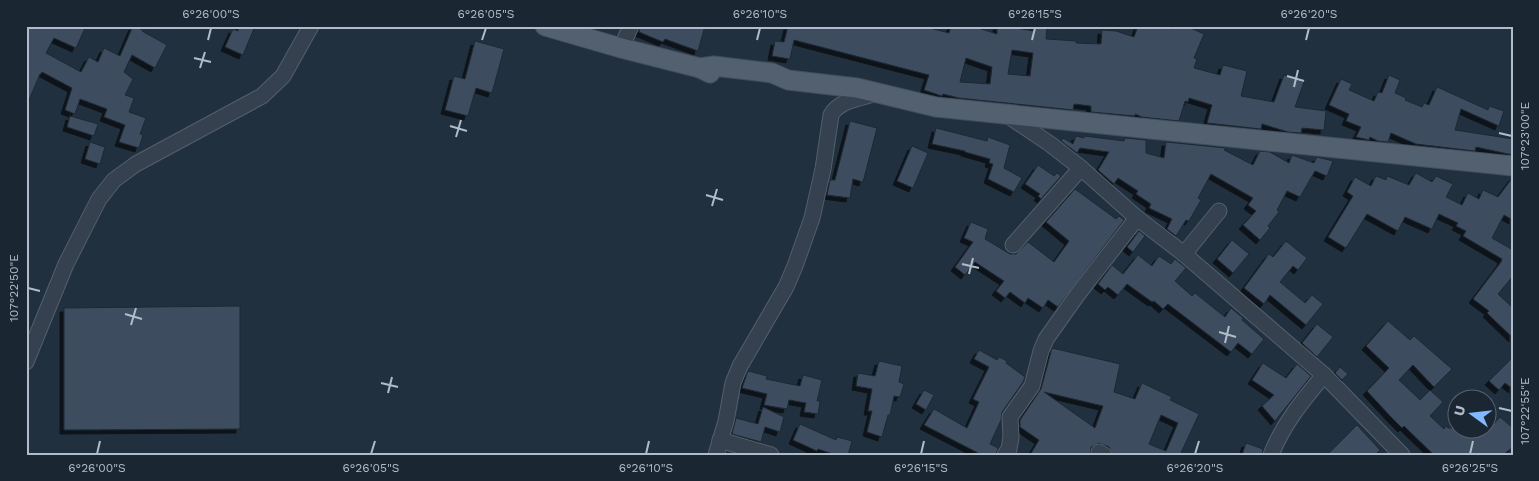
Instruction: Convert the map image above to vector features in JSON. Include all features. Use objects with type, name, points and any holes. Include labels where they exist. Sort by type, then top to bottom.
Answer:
[{"type":"main road","points":[[545,26],[621,48],[709,70],[837,85],[877,92],[936,107],[1513,166]]},
{"type":"street","points":[[26,362],[66,264],[99,199],[114,180],[136,164],[243,108],[262,96],[283,76],[310,26]]},
{"type":"street","points":[[621,48],[631,26]]},
{"type":"street","points":[[771,455],[718,448],[733,383],[736,374],[786,287],[795,266],[812,218],[823,169],[831,115],[840,105],[877,92]]},
{"type":"street","points":[[1007,115],[1081,168],[1138,218],[1184,254],[1324,375],[1402,455]]},
{"type":"street","points":[[1013,245],[1081,168]]},
{"type":"street","points":[[1184,254],[1220,211]]},
{"type":"street","points":[[1004,455],[1009,449],[1011,437],[1010,418],[1032,386],[1046,339],[1078,294],[1138,218]]},
{"type":"street","points":[[1271,455],[1277,440],[1296,408],[1324,375]]},
{"type":"building","points":[[26,26],[86,26],[76,48],[54,38],[46,53],[81,72],[89,57],[98,62],[104,48],[120,56],[133,26],[167,45],[155,68],[132,55],[124,72],[133,79],[125,95],[134,98],[129,112],[146,118],[140,134],[143,135],[139,148],[119,142],[125,125],[104,117],[107,109],[80,99],[75,114],[65,110],[72,88],[42,72],[26,107]]},
{"type":"building","points":[[239,26],[255,26],[243,55],[225,47],[233,29],[238,31]]},
{"type":"building","points":[[640,26],[705,26],[698,51],[665,39],[663,42],[639,32]]},
{"type":"building","points":[[788,26],[922,26],[949,33],[951,26],[972,26],[997,34],[997,26],[1016,26],[1016,28],[1034,31],[1034,26],[1047,26],[1046,39],[1101,44],[1102,30],[1116,31],[1134,37],[1138,26],[1164,26],[1173,29],[1174,26],[1186,26],[1204,34],[1194,58],[1197,59],[1194,68],[1220,75],[1223,65],[1247,71],[1241,96],[1274,102],[1284,75],[1304,82],[1295,107],[1326,111],[1324,130],[1302,128],[1301,133],[1288,132],[1262,124],[1261,129],[1207,123],[1212,105],[1189,98],[1188,102],[1185,101],[1179,121],[1142,117],[1135,114],[1135,116],[1091,112],[1091,106],[1074,104],[1073,110],[959,98],[943,94],[942,96],[924,90],[929,75],[794,40],[790,59],[772,56],[775,41],[784,42]],"holes":[[[1012,50],[1033,53],[1030,76],[1008,74]],[[966,58],[992,67],[990,84],[960,82]]]},
{"type":"building","points":[[475,41],[504,49],[492,93],[476,88],[468,116],[445,110],[454,76],[465,79]]},
{"type":"building","points":[[1389,75],[1400,80],[1395,93],[1406,98],[1405,100],[1422,107],[1424,103],[1429,105],[1437,87],[1488,110],[1489,106],[1504,111],[1499,126],[1461,109],[1455,130],[1513,139],[1513,155],[1476,147],[1475,151],[1416,144],[1391,133],[1388,142],[1378,141],[1370,137],[1369,140],[1356,137],[1361,127],[1346,121],[1349,114],[1329,105],[1341,79],[1352,84],[1349,90],[1374,101],[1378,92],[1382,93]]},
{"type":"building","points":[[70,116],[98,124],[94,136],[67,127]]},
{"type":"building","points":[[850,121],[877,128],[863,182],[853,179],[850,198],[827,195],[830,180],[835,180]]},
{"type":"building","points":[[936,128],[987,141],[988,137],[1010,145],[1004,168],[1022,178],[1014,192],[988,179],[993,164],[989,163],[990,159],[932,144]]},
{"type":"building","points":[[1076,136],[1124,141],[1125,138],[1146,140],[1146,153],[1164,158],[1166,142],[1226,148],[1224,150],[1253,165],[1260,151],[1270,152],[1289,163],[1292,155],[1314,163],[1317,157],[1333,161],[1327,176],[1315,171],[1300,197],[1287,191],[1277,210],[1279,212],[1268,226],[1270,228],[1260,240],[1243,225],[1256,211],[1248,205],[1253,198],[1211,174],[1198,198],[1201,200],[1189,221],[1186,220],[1176,236],[1167,229],[1172,219],[1149,208],[1151,204],[1136,194],[1138,191],[1118,178],[1114,184],[1098,170],[1109,152],[1080,148],[1077,153],[1061,141],[1063,138],[1073,144]]},
{"type":"building","points":[[90,142],[105,147],[100,164],[85,159]]},
{"type":"building","points":[[912,146],[928,153],[913,188],[897,181]]},
{"type":"building","points":[[1038,165],[1054,176],[1057,173],[1061,176],[1041,199],[1038,196],[1040,194],[1025,184]]},
{"type":"building","points":[[1416,173],[1432,182],[1436,176],[1453,184],[1446,197],[1462,205],[1468,193],[1479,199],[1483,190],[1498,197],[1513,177],[1513,220],[1504,215],[1492,238],[1513,250],[1513,276],[1498,294],[1513,308],[1513,338],[1487,313],[1489,311],[1473,299],[1502,259],[1463,236],[1466,231],[1456,226],[1458,223],[1439,214],[1432,229],[1405,217],[1398,231],[1367,214],[1346,248],[1328,237],[1353,196],[1347,192],[1355,177],[1371,186],[1376,176],[1386,180],[1387,176],[1409,185]]},
{"type":"building","points":[[1075,189],[1116,219],[1119,216],[1124,220],[1058,307],[1048,300],[1043,308],[1028,298],[1025,303],[1010,292],[1005,298],[996,291],[1004,281],[975,262],[965,275],[955,267],[973,242],[964,238],[971,222],[988,229],[985,239],[1010,254],[1016,254],[1028,242],[1054,262],[1069,241],[1046,222]]},
{"type":"building","points":[[1139,231],[1145,236],[1133,252],[1127,247]]},
{"type":"building","points":[[1232,240],[1249,254],[1233,273],[1217,259]]},
{"type":"building","points":[[1286,241],[1307,258],[1298,270],[1293,266],[1280,282],[1305,303],[1312,295],[1323,304],[1306,325],[1270,295],[1264,304],[1244,288],[1269,254],[1273,257]]},
{"type":"building","points":[[1138,255],[1152,266],[1159,256],[1171,264],[1175,259],[1186,268],[1175,281],[1192,296],[1195,293],[1225,317],[1231,308],[1264,339],[1252,354],[1238,343],[1231,352],[1168,304],[1163,309],[1127,284],[1118,295],[1108,287],[1105,290],[1098,284],[1112,265],[1123,274]]},
{"type":"building","points":[[240,306],[240,429],[64,430],[64,308]]},
{"type":"building","points":[[1388,321],[1410,340],[1414,336],[1452,369],[1434,387],[1413,365],[1399,380],[1420,400],[1430,390],[1443,402],[1430,416],[1444,429],[1446,426],[1446,438],[1496,438],[1496,421],[1500,417],[1513,428],[1513,447],[1503,455],[1434,455],[1404,426],[1402,428],[1367,391],[1389,368],[1366,346]]},
{"type":"building","points":[[1317,324],[1333,337],[1317,357],[1302,343]]},
{"type":"building","points":[[1052,348],[1120,364],[1114,392],[1135,399],[1142,383],[1172,397],[1170,400],[1199,414],[1180,455],[1113,455],[1109,447],[1099,443],[1091,447],[1090,455],[1030,455],[1039,440],[1020,427],[1020,420],[1041,389]],"holes":[[[1044,392],[1103,406],[1095,428]],[[1161,415],[1178,423],[1166,451],[1149,444]]]},
{"type":"building","points":[[979,350],[997,360],[999,357],[1007,361],[1006,363],[1025,377],[1002,412],[1001,420],[990,444],[998,448],[996,455],[982,455],[924,425],[934,409],[967,428],[979,402],[973,399],[989,367],[974,359]]},
{"type":"building","points":[[1513,357],[1513,389],[1505,383],[1499,390],[1489,381]]},
{"type":"building","points":[[879,361],[902,366],[899,382],[904,384],[900,397],[894,396],[882,437],[867,432],[872,411],[868,411],[872,389],[856,386],[858,373],[875,376]]},
{"type":"building","points":[[1263,363],[1286,378],[1297,364],[1311,376],[1275,421],[1262,406],[1274,395],[1252,380]]},
{"type":"building","points":[[1340,367],[1348,374],[1342,380],[1335,373]]},
{"type":"building","points":[[748,371],[767,376],[766,379],[800,386],[803,375],[822,380],[817,401],[820,401],[818,414],[804,412],[806,403],[789,400],[787,409],[764,405],[767,394],[742,388]]},
{"type":"building","points":[[924,390],[934,395],[926,410],[916,404]]},
{"type":"building","points":[[763,407],[784,417],[780,432],[765,427],[761,442],[732,434],[736,418],[758,424]]},
{"type":"building","points":[[800,424],[836,440],[837,437],[852,441],[848,455],[836,455],[818,449],[817,451],[793,440]]},
{"type":"building","points":[[1357,425],[1380,450],[1375,455],[1327,455]]},
{"type":"building","points":[[1246,443],[1263,449],[1262,455],[1242,455]]}]
